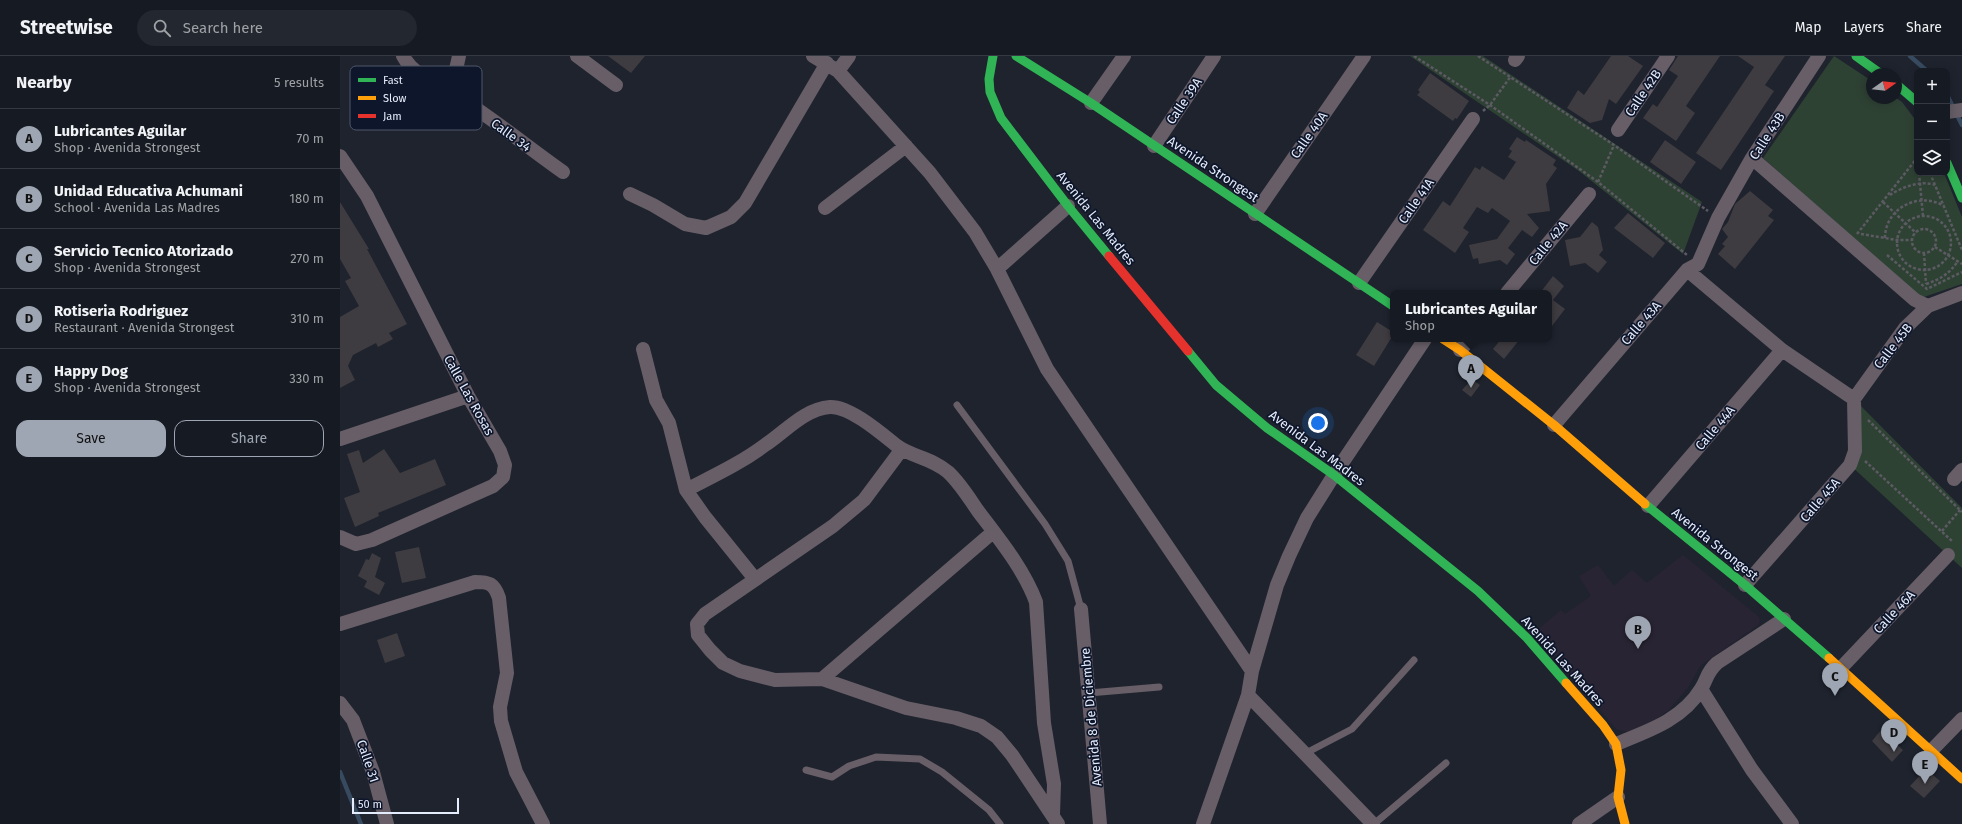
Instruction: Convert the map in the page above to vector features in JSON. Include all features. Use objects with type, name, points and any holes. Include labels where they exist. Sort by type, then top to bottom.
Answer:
[{"type":"main road","name":"Avenida Las Madres","points":[[993,56],[989,79],[990,92],[1001,118],[1068,206],[1216,385],[1267,428],[1334,474],[1478,591],[1527,638],[1570,685],[1603,725],[1616,744],[1621,770],[1618,797],[1625,824]]},
{"type":"main road","name":"Avenida Strongest","points":[[1016,56],[1092,103],[1390,304]]},
{"type":"main road","points":[[1856,56],[1873,68]]},
{"type":"main road","points":[[1902,88],[1914,98]]},
{"type":"main road","points":[[1950,170],[1962,198]]},
{"type":"main road","name":"Avenida Strongest","points":[[1448,342],[1460,350],[1554,425],[1648,506],[1745,585],[1840,668],[1962,779]]},
{"type":"street","name":"Calle 34","points":[[403,56],[409,66]]},
{"type":"street","points":[[457,66],[459,56]]},
{"type":"street","points":[[577,56],[616,85]]},
{"type":"street","points":[[813,56],[833,67],[906,146],[930,173],[975,232],[997,269],[1046,370],[1252,671]]},
{"type":"street","points":[[630,194],[653,205],[685,224],[706,228],[730,217],[746,203],[833,67],[849,56]]},
{"type":"street","points":[[1092,103],[1124,56]]},
{"type":"street","name":"Calle 39A","points":[[1154,146],[1214,56]]},
{"type":"street","name":"Calle 40A","points":[[1255,214],[1364,56]]},
{"type":"street","name":"Calle 42B","points":[[1618,130],[1668,56]]},
{"type":"street","name":"Calle 43B","points":[[1718,218],[1752,158],[1819,56]]},
{"type":"street","points":[[1950,112],[1962,110]]},
{"type":"street","name":"Calle 34","points":[[482,114],[563,172]]},
{"type":"street","name":"Calle 41A","points":[[1359,283],[1473,119]]},
{"type":"street","points":[[825,208],[906,146]]},
{"type":"street","name":"Calle Las Rosas","points":[[340,156],[367,196],[468,396],[500,451],[505,465],[502,477],[493,486],[372,540],[356,544],[340,537]]},
{"type":"street","points":[[1752,158],[1853,238],[1915,300],[1928,306]]},
{"type":"street","name":"Calle 42A","points":[[1509,290],[1589,194]]},
{"type":"street","points":[[997,269],[1068,206]]},
{"type":"street","name":"Calle 43A","points":[[1554,425],[1692,267],[1718,218]]},
{"type":"street","points":[[1692,267],[1782,350],[1854,403]]},
{"type":"street","name":"Calle 45B","points":[[1854,403],[1904,328],[1928,306],[1962,293]]},
{"type":"street","points":[[1203,824],[1248,695],[1252,671],[1277,585],[1289,556],[1307,518],[1334,474],[1423,342]]},
{"type":"street","points":[[1460,350],[1467,342]]},
{"type":"street","points":[[643,349],[656,400],[669,423],[686,490],[704,517],[756,579]]},
{"type":"street","name":"Calle 44A","points":[[1648,506],[1782,350]]},
{"type":"street","points":[[340,439],[468,396]]},
{"type":"street","name":"Calle 45A","points":[[1745,585],[1850,465],[1855,451],[1854,403]]},
{"type":"street","points":[[686,490],[765,445],[797,420],[816,411],[830,407],[845,411],[860,418],[902,449],[930,460],[948,473],[994,532],[1030,585],[1036,602],[1044,723],[1054,784],[1056,819]]},
{"type":"street","points":[[902,449],[864,500],[833,526],[705,614],[697,624],[698,635],[723,663],[740,671],[775,680],[822,680],[906,708],[956,718],[981,726],[997,736],[1012,755],[1056,819]]},
{"type":"street","points":[[822,680],[994,532]]},
{"type":"street","name":"Calle 46A","points":[[1840,668],[1952,550]]},
{"type":"street","points":[[340,624],[475,582],[488,582],[496,588],[499,598],[508,674],[500,706],[501,721],[516,772],[543,824]]},
{"type":"street","name":"Avenida 8 de Diciembre","points":[[1081,609],[1100,824]]},
{"type":"street","points":[[1616,744],[1666,723],[1682,711],[1701,689],[1708,671],[1717,663],[1784,619]]},
{"type":"street","points":[[1701,689],[1752,770],[1792,824]]},
{"type":"street","points":[[1248,695],[1373,824]]},
{"type":"street","name":"Calle 31","points":[[340,703],[353,720],[373,772],[387,824]]},
{"type":"street","points":[[1931,751],[1962,719]]},
{"type":"street","points":[[1580,824],[1618,797]]},
{"type":"lane","points":[[957,405],[1045,524],[1068,561],[1081,609]]},
{"type":"lane","points":[[1306,754],[1352,729],[1414,660]]},
{"type":"lane","points":[[1089,693],[1159,687]]},
{"type":"lane","points":[[806,770],[832,777],[849,766],[876,757],[920,759],[942,772],[989,810],[1000,824]]},
{"type":"lane","points":[[1373,824],[1446,763]]},
{"type":"path","points":[[1414,56],[1490,105],[1598,182],[1692,267]]},
{"type":"path","points":[[1478,56],[1614,145],[1718,218]]},
{"type":"path","points":[[1490,105],[1511,77]]},
{"type":"path","points":[[1589,194],[1598,182],[1614,145]]},
{"type":"path","points":[[1853,238],[1914,162]]},
{"type":"path","points":[[1919,176],[1923,216]]},
{"type":"path","points":[[1931,176],[1962,250]]},
{"type":"path","points":[[1887,197],[1899,190],[1920,184],[1929,183],[1935,186]]},
{"type":"path","points":[[1885,238],[1889,220],[1895,213],[1907,204],[1921,200],[1935,201],[1944,206]]},
{"type":"path","points":[[1883,202],[1916,233]]},
{"type":"path","points":[[1923,216],[1932,217],[1940,221],[1947,228],[1951,237],[1952,246],[1949,255],[1939,266],[1924,271],[1907,265],[1901,258],[1897,240],[1900,231],[1906,223],[1913,218],[1923,216]]},
{"type":"path","points":[[1922,230],[1930,231],[1935,237],[1934,247],[1931,251],[1924,254],[1914,248],[1912,240],[1916,233],[1922,230]]},
{"type":"path","points":[[1853,238],[1912,240]]},
{"type":"path","points":[[1853,238],[1864,238]]},
{"type":"path","points":[[1934,247],[1962,264]]},
{"type":"path","points":[[1882,251],[1927,289]]},
{"type":"path","points":[[1924,254],[1924,271],[1927,289]]},
{"type":"path","points":[[1926,284],[1940,279],[1951,272],[1958,261]]},
{"type":"path","points":[[1927,289],[1962,272]]},
{"type":"path","points":[[1854,403],[1961,511],[1942,531]]},
{"type":"path","points":[[1855,451],[1942,531],[1952,550]]},
{"type":"shaded area","points":[[1683,555],[1759,617],[1760,622],[1758,625],[1700,666],[1689,686],[1668,711],[1654,720],[1628,732],[1616,729],[1536,631],[1561,610],[1565,614],[1591,596],[1579,576],[1598,565],[1614,586],[1632,570],[1647,583]]},
{"type":"green space","points":[[1410,56],[1483,56],[1702,202],[1683,254],[1579,171]]},
{"type":"green space","points":[[1834,56],[1866,77],[1866,104],[1902,104],[1902,102],[1914,118],[1914,176],[1945,176],[1962,217],[1962,284],[1921,298],[1763,158]]},
{"type":"green space","points":[[1854,399],[1962,508],[1962,568],[1850,465]]},
{"type":"building","points":[[608,56],[645,56],[631,73]]},
{"type":"building","points":[[1611,56],[1628,56],[1643,66],[1616,104],[1609,99],[1602,120],[1590,123],[1567,108],[1578,90],[1584,95]]},
{"type":"building","points":[[1678,56],[1720,56],[1686,106],[1695,113],[1676,141],[1643,118],[1653,104],[1657,107],[1678,76],[1669,70]]},
{"type":"building","points":[[1738,56],[1785,56],[1765,85],[1774,91],[1721,170],[1696,153],[1754,67]]},
{"type":"building","points":[[1430,73],[1469,101],[1457,119],[1455,118],[1453,121],[1417,95],[1420,92],[1418,90]]},
{"type":"building","points":[[1517,137],[1525,142],[1526,140],[1556,160],[1553,165],[1557,168],[1546,184],[1550,211],[1527,214],[1539,228],[1532,237],[1522,230],[1508,248],[1515,254],[1507,265],[1500,260],[1479,264],[1478,258],[1473,259],[1469,245],[1497,239],[1510,221],[1492,208],[1488,213],[1477,207],[1463,228],[1469,232],[1455,253],[1423,230],[1443,201],[1450,206],[1475,167],[1480,170],[1482,166],[1504,180],[1516,162],[1508,157],[1512,151],[1509,149]]},
{"type":"building","points":[[1665,140],[1696,162],[1681,184],[1650,162]]},
{"type":"building","points":[[1750,191],[1773,210],[1768,216],[1774,220],[1735,269],[1718,254],[1725,246],[1722,244],[1728,237],[1722,229],[1728,222],[1735,204]]},
{"type":"building","points":[[340,202],[369,249],[367,249],[407,324],[389,333],[393,339],[378,347],[376,343],[353,355],[348,366],[355,380],[340,388],[340,317],[359,306],[345,281],[351,278],[340,259]]},
{"type":"building","points":[[1628,213],[1665,243],[1653,258],[1614,228]]},
{"type":"building","points":[[1592,222],[1598,227],[1603,250],[1599,255],[1607,262],[1598,273],[1585,263],[1570,266],[1565,240],[1580,237]]},
{"type":"building","points":[[1553,276],[1564,286],[1553,300],[1565,309],[1552,326],[1552,290],[1542,290]]},
{"type":"building","points":[[1377,322],[1390,330],[1390,340],[1374,366],[1356,355]]},
{"type":"building","points":[[1499,342],[1518,342],[1504,359],[1493,349]]},
{"type":"building","points":[[1472,379],[1480,385],[1471,397],[1462,390]]},
{"type":"building","points":[[384,449],[400,473],[435,459],[446,485],[378,513],[379,516],[355,527],[344,498],[360,492],[347,454],[359,450],[363,463]]},
{"type":"building","points":[[419,547],[426,578],[402,583],[395,552]]},
{"type":"building","points":[[372,553],[381,558],[375,577],[385,583],[379,595],[364,587],[367,581],[358,576],[366,559],[369,560]]},
{"type":"building","points":[[397,633],[405,656],[385,663],[377,640]]},
{"type":"building","points":[[1881,730],[1903,750],[1892,762],[1872,741]]},
{"type":"building","points":[[1926,769],[1940,781],[1924,798],[1910,786]]},
{"type":"waterway","points":[[1910,56],[1924,68]]},
{"type":"waterway","points":[[1950,101],[1962,125]]},
{"type":"waterway","points":[[340,772],[361,824]]},
{"type":"traffic: fast","points":[[993,56],[989,79],[990,92],[1001,118],[1068,206],[1109,256]]},
{"type":"traffic: fast","points":[[1016,56],[1091,103],[1390,304]]},
{"type":"traffic: fast","points":[[1856,56],[1873,68]]},
{"type":"traffic: fast","points":[[1902,89],[1914,99]]},
{"type":"traffic: fast","points":[[1950,170],[1962,198]]},
{"type":"traffic: fast","points":[[1188,351],[1216,385],[1267,428],[1334,475],[1478,591],[1527,638],[1566,683]]},
{"type":"traffic: fast","points":[[1645,504],[1745,585],[1829,658]]},
{"type":"traffic: slow","points":[[1448,342],[1460,350],[1554,425],[1645,504]]},
{"type":"traffic: slow","points":[[1829,658],[1962,779]]},
{"type":"traffic: slow","points":[[1566,683],[1603,725],[1616,744],[1621,770],[1618,797],[1625,824]]},
{"type":"traffic: jam","points":[[1109,256],[1188,351]]},
{"type":"place","name":"Lubricantes Aguilar","points":[[1471,388]]},
{"type":"place","name":"Unidad Educativa Achumani","points":[[1638,649]]},
{"type":"place","name":"Servicio Tecnico Atorizado","points":[[1835,696]]},
{"type":"place","name":"Rotiseria Rodriguez","points":[[1894,752]]},
{"type":"place","name":"Happy Dog","points":[[1925,784]]}]
